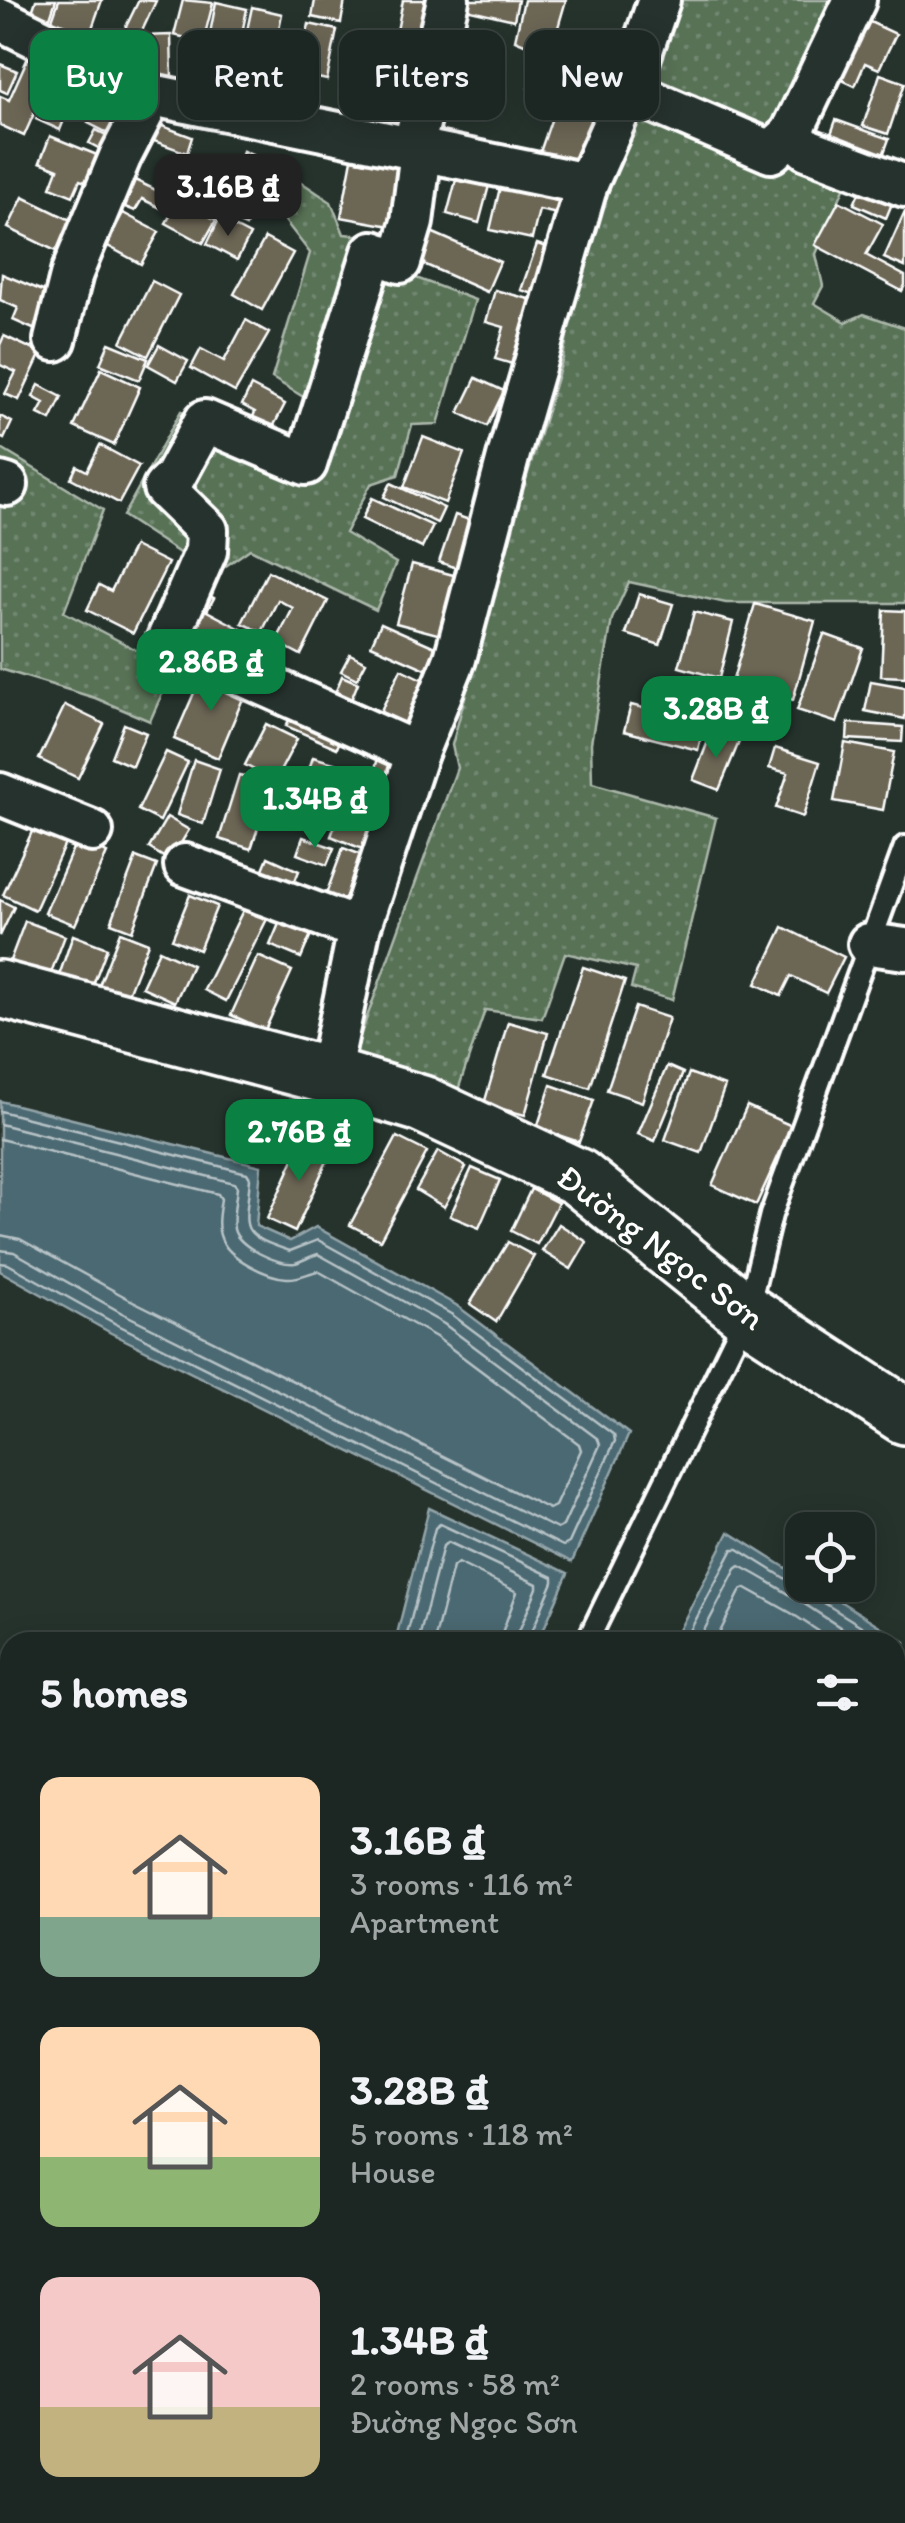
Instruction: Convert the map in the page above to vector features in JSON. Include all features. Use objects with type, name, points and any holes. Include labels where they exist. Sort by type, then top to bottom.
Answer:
[{"type":"main road","name":"Đường Ngọc Sơn","points":[[0,990],[422,1104],[578,1177],[747,1313],[905,1416]]},
{"type":"street","points":[[417,754],[167,641],[206,551],[207,530],[164,488],[174,478],[205,421],[306,464],[373,252],[400,262],[412,222],[417,150],[448,0]]},
{"type":"street","points":[[649,30],[659,0]]},
{"type":"street","points":[[659,104],[770,152],[791,134],[856,0]]},
{"type":"street","points":[[0,19],[30,34]]},
{"type":"street","points":[[158,96],[587,184]]},
{"type":"street","points":[[55,340],[72,273],[139,120]]},
{"type":"street","points":[[329,1076],[359,929],[417,754],[455,658],[587,184],[615,120]]},
{"type":"street","points":[[791,134],[806,149],[905,186]]},
{"type":"street","points":[[0,794],[92,831]]},
{"type":"street","points":[[185,865],[359,929]]},
{"type":"lane","points":[[591,1632],[747,1313],[771,1216],[887,946],[905,847]]},
{"type":"green space","points":[[673,0],[836,0],[779,116],[856,160],[816,254],[823,286],[814,303],[846,322],[864,314],[905,328],[905,603],[726,603],[629,582],[612,619],[591,743],[592,783],[716,818],[672,1000],[631,988],[636,969],[565,953],[542,1018],[485,1010],[455,1099],[367,1070],[354,1053],[457,768],[452,745],[507,542],[563,358],[588,218],[626,120],[659,120],[659,36]]},
{"type":"green space","points":[[301,182],[331,202],[344,234],[409,240],[400,272],[475,300],[438,424],[412,425],[398,475],[371,484],[345,533],[396,563],[376,610],[250,549],[213,575],[123,516],[181,411],[293,442],[310,401],[272,378],[310,253],[282,217]]},
{"type":"green space","points":[[0,448],[103,510],[64,612],[173,669],[150,721],[95,698],[0,669]]},
{"type":"water","points":[[0,1101],[261,1166],[256,1226],[290,1241],[316,1227],[456,1305],[629,1434],[572,1562],[111,1333],[0,1271]]},
{"type":"water","points":[[429,1508],[568,1573],[542,1632],[398,1632]]},
{"type":"water","points":[[729,1532],[785,1567],[785,1602],[841,1602],[889,1632],[678,1632]]},
{"type":"building","points":[[36,0],[56,0],[50,18],[32,12]]},
{"type":"building","points":[[59,0],[102,0],[91,30],[79,30],[52,20]]},
{"type":"building","points":[[139,0],[156,1],[142,30],[124,30]]},
{"type":"building","points":[[183,0],[213,3],[206,30],[178,30],[178,36],[174,35]]},
{"type":"building","points":[[315,0],[345,0],[341,23],[312,17]]},
{"type":"building","points":[[403,0],[435,0],[429,30],[397,30]]},
{"type":"building","points":[[464,0],[518,0],[514,20],[462,8]]},
{"type":"building","points":[[524,0],[566,0],[557,30],[525,30],[525,44],[515,40]]},
{"type":"building","points":[[216,2],[247,9],[243,30],[211,30]]},
{"type":"building","points":[[252,7],[282,14],[279,30],[247,30]]},
{"type":"building","points":[[855,15],[896,34],[879,69],[865,63],[855,86],[827,73]]},
{"type":"building","points":[[309,24],[337,30],[327,80],[319,78],[319,30],[308,30]]},
{"type":"building","points":[[158,35],[171,35],[172,78],[158,78]]},
{"type":"building","points":[[30,53],[31,120],[24,136],[0,125],[0,96],[9,100]]},
{"type":"building","points":[[0,64],[17,71],[7,93],[0,90]]},
{"type":"building","points":[[880,74],[905,83],[888,134],[863,126]]},
{"type":"building","points":[[38,120],[64,120],[60,130]]},
{"type":"building","points":[[90,120],[115,120],[108,133],[88,123]]},
{"type":"building","points":[[551,120],[595,120],[579,168],[539,155]]},
{"type":"building","points":[[836,120],[889,139],[881,161],[828,142]]},
{"type":"building","points":[[149,121],[192,137],[187,153],[143,137]]},
{"type":"building","points":[[96,130],[115,139],[108,153],[89,143]]},
{"type":"building","points":[[50,136],[107,159],[96,186],[80,180],[73,196],[51,187],[58,169],[40,162]]},
{"type":"building","points":[[243,151],[272,164],[246,226],[217,214]]},
{"type":"building","points":[[352,159],[407,168],[396,227],[341,217]]},
{"type":"building","points":[[459,169],[491,178],[479,223],[447,214]]},
{"type":"building","points":[[122,174],[175,199],[169,212],[142,199],[135,211],[125,207],[130,194],[116,187]]},
{"type":"building","points":[[502,179],[566,193],[562,215],[539,210],[532,239],[490,230]]},
{"type":"building","points":[[865,180],[896,194],[886,218],[854,204]]},
{"type":"building","points":[[23,197],[79,224],[64,255],[8,228]]},
{"type":"building","points":[[179,200],[216,220],[203,243],[166,223]]},
{"type":"building","points":[[839,201],[883,224],[866,255],[905,276],[902,291],[815,245]]},
{"type":"building","points":[[905,211],[905,267],[884,258]]},
{"type":"building","points":[[123,213],[159,232],[141,264],[106,245]]},
{"type":"building","points":[[219,219],[250,235],[237,260],[207,244]]},
{"type":"building","points":[[422,228],[500,262],[487,292],[410,258]]},
{"type":"building","points":[[265,238],[293,253],[262,310],[234,294]]},
{"type":"building","points":[[537,244],[562,252],[546,298],[521,290]]},
{"type":"building","points":[[2,274],[55,296],[40,332],[13,320],[18,308],[0,300]]},
{"type":"building","points":[[152,281],[179,295],[148,356],[121,342]]},
{"type":"building","points":[[495,290],[544,303],[526,368],[495,359],[504,327],[486,322]]},
{"type":"building","points":[[246,320],[269,333],[235,392],[191,368],[201,349],[224,361]]},
{"type":"building","points":[[4,336],[41,353],[19,400],[5,394],[16,372],[0,365]]},
{"type":"building","points":[[109,343],[148,359],[139,380],[100,364]]},
{"type":"building","points":[[159,345],[188,361],[177,381],[148,365]]},
{"type":"building","points":[[101,369],[140,387],[114,445],[74,427]]},
{"type":"building","points":[[476,378],[504,391],[487,426],[459,413]]},
{"type":"building","points":[[39,385],[62,397],[51,420],[38,414],[44,403],[33,397]]},
{"type":"building","points":[[251,386],[285,404],[272,429],[252,419],[255,412],[242,405]]},
{"type":"building","points":[[0,416],[12,422],[4,439],[0,437]]},
{"type":"building","points":[[423,437],[464,453],[445,503],[404,487]]},
{"type":"building","points":[[100,445],[139,466],[119,503],[71,478],[77,466],[87,471]]},
{"type":"building","points":[[391,483],[444,508],[437,523],[384,497]]},
{"type":"building","points":[[372,498],[433,526],[422,548],[362,519]]},
{"type":"building","points":[[455,515],[481,524],[465,571],[439,562]]},
{"type":"building","points":[[134,546],[168,563],[133,633],[87,610],[99,585],[111,591]]},
{"type":"building","points":[[412,564],[457,576],[441,635],[396,623]]},
{"type":"building","points":[[268,571],[328,601],[301,655],[276,642],[293,608],[278,600],[262,632],[242,623]]},
{"type":"building","points":[[197,590],[214,598],[207,611],[258,638],[242,668],[175,633]]},
{"type":"building","points":[[639,594],[673,604],[660,645],[626,634]]},
{"type":"building","points":[[755,604],[815,621],[793,700],[732,683]]},
{"type":"building","points":[[884,610],[905,611],[905,677],[881,676]]},
{"type":"building","points":[[694,612],[733,622],[719,678],[679,667]]},
{"type":"building","points":[[381,623],[444,651],[435,673],[371,645]]},
{"type":"building","points":[[824,634],[863,648],[837,723],[797,710]]},
{"type":"building","points":[[350,654],[366,662],[357,679],[341,671]]},
{"type":"building","points":[[401,669],[438,687],[413,737],[377,719]]},
{"type":"building","points":[[204,670],[247,689],[218,758],[174,739]]},
{"type":"building","points":[[342,676],[358,683],[351,700],[335,693]]},
{"type":"building","points":[[871,681],[905,687],[905,719],[865,711]]},
{"type":"building","points":[[65,705],[104,724],[78,778],[39,759]]},
{"type":"building","points":[[297,705],[346,726],[337,748],[286,726]]},
{"type":"building","points":[[631,705],[704,723],[698,750],[624,731]]},
{"type":"building","points":[[848,723],[903,727],[902,742],[847,739]]},
{"type":"building","points":[[124,724],[146,733],[132,766],[111,757]]},
{"type":"building","points":[[266,724],[297,739],[275,781],[245,765]]},
{"type":"building","points":[[712,731],[739,742],[719,790],[693,780]]},
{"type":"building","points":[[845,743],[894,752],[883,810],[834,801]]},
{"type":"building","points":[[382,746],[411,755],[399,796],[369,787]]},
{"type":"building","points":[[775,748],[820,762],[803,817],[776,808],[788,773],[769,768]]},
{"type":"building","points":[[166,752],[188,762],[160,821],[138,810]]},
{"type":"building","points":[[313,757],[341,765],[325,815],[297,807]]},
{"type":"building","points":[[194,760],[220,769],[203,824],[177,815]]},
{"type":"building","points":[[239,775],[272,785],[251,849],[219,839]]},
{"type":"building","points":[[339,815],[388,835],[379,856],[331,836]]},
{"type":"building","points":[[167,817],[189,830],[170,861],[149,848]]},
{"type":"building","points":[[36,823],[68,837],[35,910],[3,895]]},
{"type":"building","points":[[303,837],[334,848],[327,865],[297,854]]},
{"type":"building","points":[[77,839],[107,853],[75,925],[45,913]]},
{"type":"building","points":[[343,848],[373,859],[354,908],[325,897]]},
{"type":"building","points":[[136,857],[157,865],[132,931],[111,923]]},
{"type":"building","points":[[268,857],[299,871],[292,888],[261,874]]},
{"type":"building","points":[[190,895],[217,906],[199,950],[172,939]]},
{"type":"building","points":[[249,898],[272,909],[226,1001],[204,990]]},
{"type":"building","points":[[0,900],[14,907],[0,936]]},
{"type":"building","points":[[284,912],[315,925],[301,958],[270,945]]},
{"type":"building","points":[[25,921],[65,936],[43,994],[3,979]]},
{"type":"building","points":[[783,927],[844,957],[826,993],[791,976],[781,996],[756,984]]},
{"type":"building","points":[[120,932],[148,943],[126,999],[98,988]]},
{"type":"building","points":[[73,935],[107,948],[87,1001],[54,990]]},
{"type":"building","points":[[159,950],[192,965],[175,1002],[142,987]]},
{"type":"building","points":[[258,956],[292,971],[265,1030],[231,1015]]},
{"type":"building","points":[[583,967],[625,981],[590,1088],[547,1074]]},
{"type":"building","points":[[635,1007],[669,1018],[642,1102],[607,1090]]},
{"type":"building","points":[[508,1022],[548,1033],[525,1115],[484,1104]]},
{"type":"building","points":[[667,1066],[683,1073],[655,1141],[638,1134]]},
{"type":"building","points":[[689,1073],[725,1086],[701,1153],[665,1140]]},
{"type":"building","points":[[551,1085],[594,1100],[579,1142],[537,1128]]},
{"type":"building","points":[[747,1106],[792,1126],[756,1205],[712,1185]]},
{"type":"building","points":[[304,1137],[332,1150],[295,1232],[267,1219]]},
{"type":"building","points":[[397,1137],[427,1152],[380,1240],[350,1225]]},
{"type":"building","points":[[438,1151],[466,1167],[444,1207],[416,1190]]},
{"type":"building","points":[[472,1168],[500,1180],[479,1228],[450,1216]]},
{"type":"building","points":[[531,1189],[558,1203],[537,1244],[511,1231]]},
{"type":"building","points":[[559,1224],[587,1242],[571,1269],[542,1251]]},
{"type":"building","points":[[508,1242],[534,1256],[496,1322],[470,1304]]}]
